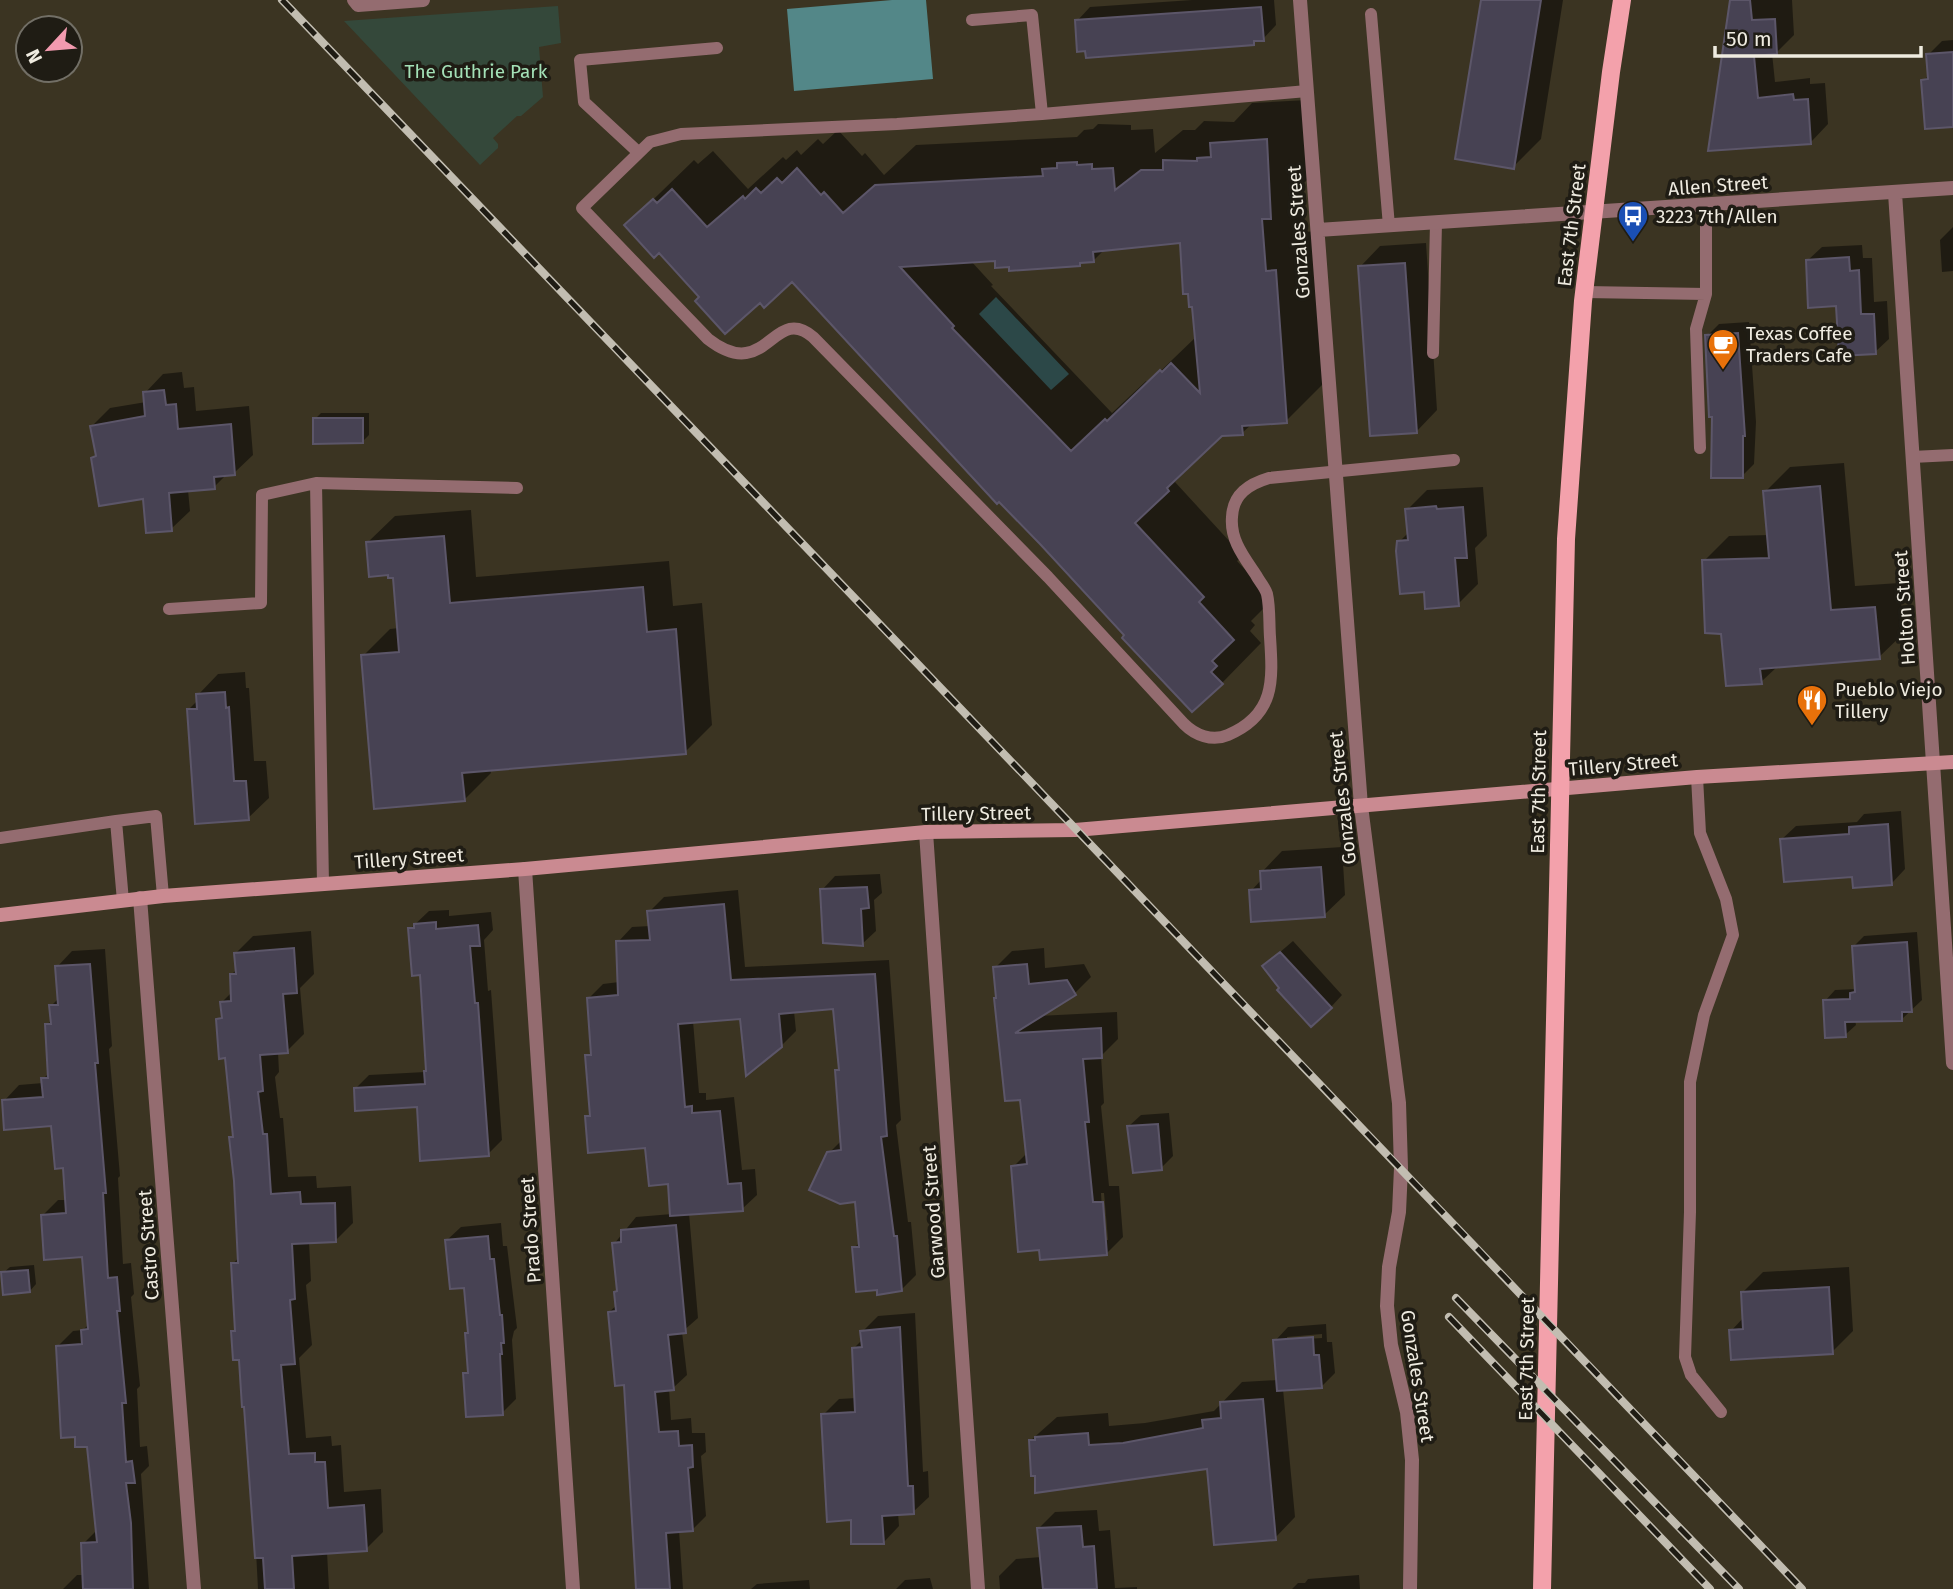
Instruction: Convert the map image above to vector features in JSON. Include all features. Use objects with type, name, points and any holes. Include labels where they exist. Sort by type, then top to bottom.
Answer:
[{"type":"main road","name":"East 7th Street","points":[[1542,1589],[1566,539],[1585,292],[1622,0]]},
{"type":"street","points":[[356,2],[423,0]]},
{"type":"street","name":"Gonzales Street","points":[[1300,0],[1361,806],[1399,1103],[1399,1212],[1389,1267],[1387,1306],[1391,1345],[1407,1412],[1412,1460],[1410,1589]]},
{"type":"street","name":"Allen Street","points":[[1318,230],[1594,214],[1953,188]]},
{"type":"street","name":"Holton Street","points":[[1895,193],[1953,1063]]},
{"type":"street","name":"Tillery Street","points":[[0,915],[163,895],[525,869],[926,832],[1075,830],[1697,777],[1953,762]]},
{"type":"street","name":"Garwood Street","points":[[926,832],[978,1589]]},
{"type":"street","name":"Prado Street","points":[[525,869],[573,1589]]},
{"type":"street","name":"Castro Street","points":[[140,898],[194,1589]]},
{"type":"lane","points":[[1371,14],[1389,226]]},
{"type":"lane","points":[[972,20],[1032,15],[1042,114]]},
{"type":"lane","points":[[638,152],[584,102],[580,60],[717,48]]},
{"type":"lane","points":[[1307,91],[897,124],[681,134],[650,142],[582,208],[708,340],[722,350],[736,355],[750,354],[786,330],[805,330],[1048,577],[1193,733],[1205,737],[1225,737],[1243,727],[1263,709],[1271,689],[1272,663],[1266,592],[1233,538],[1231,516],[1236,499],[1250,484],[1269,478],[1454,460]]},
{"type":"lane","points":[[1700,448],[1696,329],[1706,294],[1706,204]]},
{"type":"lane","points":[[1433,353],[1436,223]]},
{"type":"lane","points":[[1585,292],[1706,294]]},
{"type":"lane","points":[[1912,457],[1953,455]]},
{"type":"lane","points":[[316,483],[323,884]]},
{"type":"lane","points":[[169,609],[261,603],[262,495],[316,483],[517,488]]},
{"type":"lane","points":[[1697,777],[1700,833],[1726,899],[1733,935],[1704,1015],[1690,1082],[1690,1212],[1685,1357],[1691,1375],[1721,1412]]},
{"type":"lane","points":[[0,838],[156,816],[163,895]]},
{"type":"lane","points":[[116,821],[123,901]]},
{"type":"green space","name":"The Guthrie Park","points":[[558,6],[561,43],[539,47],[543,97],[493,138],[498,148],[480,165],[344,21]]},
{"type":"water","points":[[892,0],[926,0],[933,79],[794,91],[787,9]]},
{"type":"water","points":[[996,297],[1069,374],[1051,390],[979,314]]},
{"type":"building","points":[[1481,0],[1541,0],[1514,169],[1455,159]]},
{"type":"building","points":[[1730,0],[1750,0],[1752,20],[1775,19],[1777,54],[1754,56],[1758,98],[1793,94],[1794,100],[1808,99],[1811,144],[1708,151]]},
{"type":"building","points":[[1261,7],[1264,41],[1254,41],[1254,45],[1086,58],[1085,51],[1077,52],[1075,20]]},
{"type":"building","points":[[1953,52],[1953,127],[1925,129],[1921,80],[1928,79],[1926,54]]},
{"type":"building","points":[[1267,139],[1271,219],[1262,219],[1266,271],[1276,270],[1287,423],[1242,426],[1243,435],[1222,436],[1167,488],[1169,491],[1135,523],[1204,597],[1199,602],[1234,640],[1212,661],[1217,666],[1211,672],[1223,684],[1192,712],[1122,638],[1124,635],[1040,544],[999,502],[997,504],[792,282],[764,308],[760,303],[725,334],[695,301],[699,297],[659,253],[654,258],[624,225],[653,199],[657,203],[672,189],[707,227],[743,196],[745,199],[756,188],[761,193],[777,178],[782,183],[797,168],[821,195],[824,192],[843,213],[875,185],[1043,176],[1042,169],[1057,168],[1057,163],[1092,164],[1092,169],[1113,168],[1115,190],[1141,170],[1163,170],[1163,160],[1197,161],[1197,158],[1211,157],[1210,143]],"holes":[[[1180,243],[1183,294],[1188,294],[1189,307],[1192,307],[1200,393],[1171,363],[1071,451],[952,328],[954,326],[900,267],[995,261],[995,268],[1009,267],[1009,271],[1080,266],[1080,263],[1094,262],[1093,252]]]},
{"type":"building","points":[[1849,257],[1850,271],[1859,270],[1861,314],[1874,314],[1876,354],[1839,356],[1836,306],[1808,308],[1806,260]]},
{"type":"building","points":[[1405,263],[1417,433],[1370,436],[1358,266]]},
{"type":"building","points":[[1738,333],[1745,436],[1743,478],[1711,478],[1712,417],[1709,417],[1705,335]]},
{"type":"building","points":[[164,390],[166,405],[176,404],[178,429],[231,424],[235,475],[214,477],[215,489],[169,493],[172,531],[146,533],[143,499],[99,506],[91,458],[96,456],[90,426],[145,416],[143,392]]},
{"type":"building","points":[[313,418],[363,418],[363,443],[313,444]]},
{"type":"building","points":[[1820,486],[1831,610],[1875,607],[1880,659],[1760,669],[1762,684],[1726,686],[1721,634],[1705,633],[1702,560],[1769,558],[1763,491]]},
{"type":"building","points":[[1436,506],[1437,509],[1463,507],[1467,558],[1455,558],[1459,606],[1425,609],[1424,592],[1400,594],[1397,541],[1408,540],[1405,509]]},
{"type":"building","points":[[444,536],[450,603],[643,587],[647,632],[676,629],[686,754],[462,773],[465,801],[374,809],[361,655],[399,652],[393,578],[388,578],[388,575],[369,577],[366,542]]},
{"type":"building","points":[[225,692],[226,708],[229,707],[234,781],[246,781],[249,820],[195,824],[187,709],[197,709],[196,694]]},
{"type":"building","points":[[1888,824],[1892,885],[1853,888],[1852,877],[1784,882],[1780,839],[1849,834],[1849,827]]},
{"type":"building","points":[[1321,867],[1325,917],[1251,922],[1249,890],[1261,889],[1260,871]]},
{"type":"building","points":[[867,887],[869,908],[861,909],[863,946],[823,943],[820,889]]},
{"type":"building","points":[[724,904],[731,980],[875,974],[887,1136],[881,1137],[894,1236],[897,1236],[902,1291],[877,1295],[877,1290],[856,1292],[852,1247],[859,1247],[855,1202],[840,1204],[809,1190],[827,1152],[841,1150],[835,1070],[839,1070],[833,1009],[779,1014],[782,1047],[746,1076],[740,1019],[678,1024],[685,1107],[692,1106],[692,1113],[720,1111],[728,1184],[741,1183],[743,1211],[670,1216],[668,1184],[649,1186],[645,1148],[588,1153],[585,1116],[590,1116],[585,1055],[591,1055],[587,998],[618,995],[616,941],[650,940],[647,911]]},
{"type":"building","points":[[436,922],[436,929],[478,925],[480,946],[470,946],[475,1003],[478,1003],[489,1156],[420,1161],[417,1107],[355,1111],[354,1088],[425,1084],[420,975],[412,976],[408,928],[414,928],[414,924]]},
{"type":"building","points":[[1907,942],[1912,1012],[1902,1012],[1902,1021],[1845,1022],[1846,1037],[1825,1038],[1823,1000],[1850,999],[1850,993],[1855,992],[1852,946]]},
{"type":"building","points":[[294,948],[297,993],[283,994],[288,1053],[260,1055],[263,1091],[258,1092],[263,1134],[267,1134],[271,1194],[300,1192],[301,1204],[335,1203],[336,1242],[292,1244],[295,1299],[290,1300],[295,1364],[281,1365],[289,1454],[315,1453],[315,1462],[325,1462],[328,1508],[364,1505],[367,1551],[292,1556],[294,1589],[265,1589],[263,1558],[255,1558],[239,1360],[233,1360],[231,1331],[235,1331],[231,1263],[238,1263],[229,1137],[233,1137],[225,1058],[219,1059],[216,1019],[222,1018],[220,1002],[231,1001],[230,974],[236,974],[234,953]]},
{"type":"building","points":[[1280,952],[1332,1008],[1311,1027],[1277,990],[1279,988],[1262,966]]},
{"type":"building","points":[[90,964],[106,1193],[103,1193],[108,1278],[117,1277],[120,1311],[117,1311],[126,1403],[122,1403],[126,1462],[132,1461],[135,1483],[126,1483],[131,1523],[133,1589],[83,1589],[81,1543],[97,1542],[87,1447],[75,1447],[75,1437],[61,1438],[56,1346],[82,1344],[81,1330],[88,1329],[82,1257],[44,1260],[41,1215],[66,1213],[63,1168],[55,1169],[51,1126],[4,1130],[2,1100],[43,1097],[41,1078],[48,1078],[45,1024],[51,1024],[49,1005],[58,1005],[55,966]]},
{"type":"building","points":[[1027,964],[1029,984],[1067,980],[1076,995],[1015,1033],[1101,1028],[1102,1058],[1083,1059],[1089,1122],[1085,1122],[1093,1202],[1103,1202],[1107,1255],[1040,1260],[1039,1250],[1018,1252],[1011,1166],[1027,1164],[1020,1100],[1005,1101],[993,967]]},
{"type":"building","points":[[1158,1124],[1162,1170],[1133,1173],[1127,1126]]},
{"type":"building","points":[[676,1225],[686,1333],[668,1335],[674,1390],[655,1392],[659,1432],[678,1431],[679,1446],[692,1445],[693,1467],[688,1468],[693,1531],[666,1533],[670,1589],[636,1589],[624,1385],[615,1386],[608,1312],[616,1311],[614,1292],[617,1291],[612,1243],[621,1242],[621,1230]]},
{"type":"building","points":[[488,1236],[502,1315],[504,1343],[501,1343],[500,1354],[503,1415],[466,1417],[463,1373],[468,1373],[465,1333],[468,1333],[464,1288],[450,1289],[445,1240]]},
{"type":"building","points":[[28,1270],[30,1292],[3,1295],[1,1272]]},
{"type":"building","points":[[1829,1287],[1833,1354],[1731,1360],[1729,1330],[1743,1329],[1741,1292]]},
{"type":"building","points":[[900,1327],[908,1486],[913,1486],[914,1514],[882,1516],[884,1544],[851,1544],[851,1520],[827,1522],[821,1414],[855,1412],[852,1348],[862,1347],[860,1331]]},
{"type":"building","points":[[1313,1337],[1314,1355],[1319,1355],[1322,1388],[1277,1391],[1273,1340]]},
{"type":"building","points":[[1263,1399],[1276,1540],[1214,1545],[1207,1469],[1035,1493],[1029,1440],[1035,1440],[1035,1437],[1088,1433],[1089,1445],[1123,1443],[1203,1428],[1202,1420],[1221,1418],[1220,1402]]},
{"type":"building","points":[[1081,1526],[1083,1547],[1094,1546],[1097,1589],[1043,1589],[1037,1528]]},
{"type":"railway","points":[[282,0],[1802,1589]]},
{"type":"railway","points":[[1456,1298],[1739,1589]]},
{"type":"railway","points":[[1449,1317],[1710,1589]]},
{"type":"place","name":"3223 7th/Allen","points":[[1633,243]]},
{"type":"place","name":"Texas Coffee Traders Cafe","points":[[1723,371]]},
{"type":"place","name":"Pueblo Viejo Tillery","points":[[1812,727]]}]
